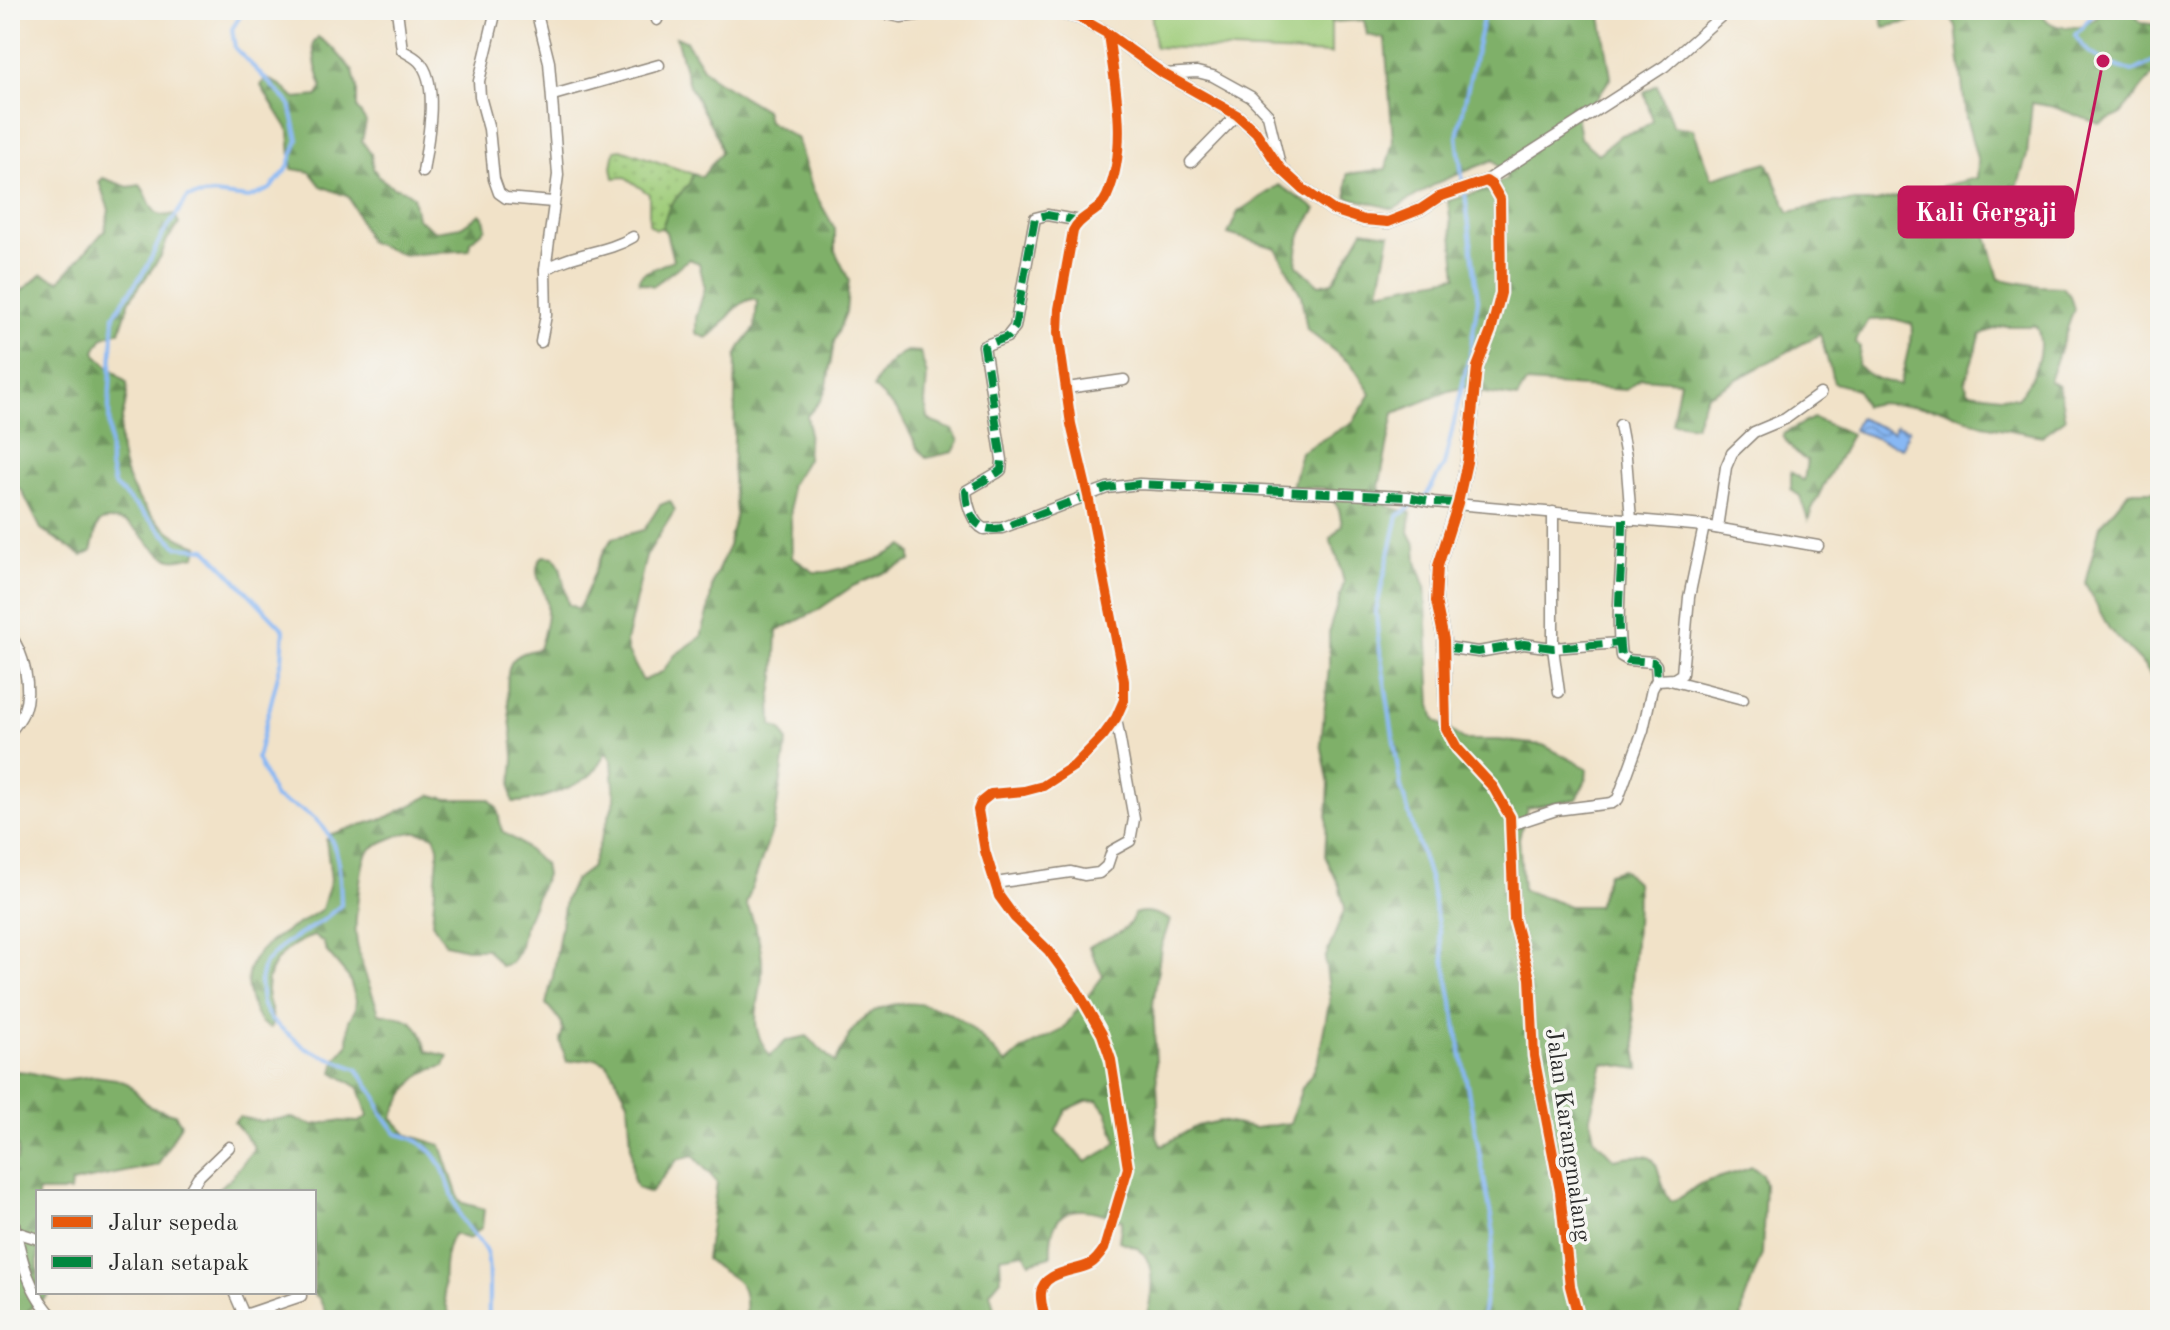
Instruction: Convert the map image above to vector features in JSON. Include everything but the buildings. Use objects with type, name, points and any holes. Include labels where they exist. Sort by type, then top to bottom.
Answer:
[{"type":"street","points":[[397,10],[402,50],[420,61],[427,77],[430,116],[423,172]]},
{"type":"street","points":[[496,10],[479,81],[497,187],[499,193],[512,199],[553,202]]},
{"type":"street","points":[[536,10],[549,62],[558,175],[545,270],[546,315],[541,342]]},
{"type":"street","points":[[871,10],[901,16],[951,10]]},
{"type":"street","points":[[1049,10],[1080,18],[1164,74],[1237,115],[1256,132],[1280,168],[1333,210],[1388,222],[1403,218],[1439,197],[1486,181],[1665,66],[1728,10]]},
{"type":"street","points":[[1045,1320],[1041,1295],[1047,1281],[1063,1272],[1092,1263],[1104,1249],[1128,1168],[1114,1075],[1102,1034],[1089,1007],[1049,951],[1015,918],[999,896],[978,810],[981,802],[991,794],[1024,791],[1056,779],[1074,766],[1103,736],[1124,700],[1124,681],[1071,424],[1058,333],[1059,309],[1073,231],[1107,198],[1117,156],[1116,93],[1108,34]]},
{"type":"street","points":[[553,95],[659,65]]},
{"type":"street","points":[[1164,74],[1197,72],[1251,97],[1268,115],[1280,168]]},
{"type":"street","points":[[1191,162],[1237,115]]},
{"type":"street","name":"Jalan Karangmalang","points":[[1486,181],[1500,199],[1501,293],[1477,367],[1467,462],[1438,566],[1436,601],[1444,647],[1445,717],[1449,738],[1493,787],[1511,825],[1514,919],[1530,978],[1534,1056],[1560,1191],[1570,1286],[1579,1320]]},
{"type":"street","points":[[1081,221],[1043,214],[1034,221],[1015,327],[1007,337],[984,346],[1002,466],[989,479],[970,486],[966,494],[976,522],[984,529],[1002,528],[1107,488],[1139,484],[1407,497],[1433,502],[1704,526],[1818,546]]},
{"type":"street","points":[[545,270],[571,257],[618,247],[633,237]]},
{"type":"street","points":[[1067,388],[1124,380]]},
{"type":"street","points":[[1717,528],[1726,467],[1732,453],[1754,432],[1785,419],[1820,394]]},
{"type":"street","points":[[1620,425],[1627,466],[1627,519],[1619,643],[1623,659],[1653,662],[1662,680]]},
{"type":"street","points":[[1553,512],[1553,648],[1559,692]]},
{"type":"street","points":[[1511,825],[1556,810],[1612,803],[1618,799],[1643,730],[1652,689],[1662,680],[1682,674],[1687,606],[1704,526]]},
{"type":"street","points":[[10,635],[22,656],[26,700],[23,715],[10,732]]},
{"type":"street","points":[[1444,647],[1478,652],[1524,644],[1553,648],[1619,643]]},
{"type":"street","points":[[1662,680],[1743,699]]},
{"type":"street","points":[[995,883],[1050,874],[1099,873],[1107,866],[1112,851],[1130,841],[1134,819],[1116,718]]},
{"type":"street","points":[[190,1190],[198,1177],[229,1147]]},
{"type":"street","points":[[10,1205],[30,1282],[39,1301],[57,1320]]},
{"type":"street","points":[[16,1232],[36,1238]]},
{"type":"street","points":[[235,1294],[244,1315]]},
{"type":"street","points":[[230,1320],[301,1296]]},
{"type":"street","points":[[262,1310],[278,1320]]},
{"type":"green space","points":[[2115,9],[2131,10],[2141,23],[2160,25],[2160,70],[2153,74],[2120,115],[2099,124],[2054,107],[2032,103],[2027,155],[2018,185],[1990,206],[1987,236],[1999,279],[2063,287],[2074,309],[2049,381],[2059,386],[2065,419],[2042,436],[1983,425],[1941,409],[1879,403],[1864,406],[1857,389],[1834,383],[1820,334],[1706,396],[1695,426],[1672,423],[1680,381],[1641,378],[1626,390],[1526,383],[1517,398],[1466,387],[1394,413],[1379,487],[1387,506],[1411,513],[1409,532],[1416,546],[1417,562],[1425,585],[1431,705],[1435,720],[1464,740],[1543,745],[1587,768],[1586,780],[1577,799],[1527,808],[1519,838],[1523,890],[1569,906],[1597,906],[1608,873],[1622,869],[1636,882],[1632,998],[1639,1069],[1603,1063],[1590,1117],[1594,1138],[1614,1159],[1632,1156],[1651,1158],[1656,1163],[1671,1201],[1700,1184],[1752,1167],[1762,1174],[1765,1184],[1762,1254],[1744,1302],[1741,1320],[1145,1320],[1152,1281],[1144,1254],[1119,1241],[1122,1220],[1081,1210],[1061,1216],[1055,1225],[1051,1256],[1030,1262],[1024,1253],[1000,1257],[1001,1279],[990,1292],[997,1320],[745,1320],[742,1288],[706,1259],[717,1182],[693,1155],[677,1160],[650,1193],[637,1188],[633,1178],[628,1101],[606,1063],[596,1058],[567,1062],[560,1041],[563,1030],[560,1020],[546,1004],[565,900],[574,881],[591,868],[615,799],[612,761],[606,752],[596,770],[587,778],[540,798],[513,802],[511,790],[514,758],[508,672],[516,657],[539,649],[541,643],[547,604],[537,568],[543,556],[554,557],[560,566],[568,604],[578,609],[613,538],[644,530],[660,505],[670,501],[675,510],[646,556],[626,642],[643,681],[662,672],[675,655],[701,637],[713,581],[727,550],[736,514],[733,479],[736,357],[755,328],[757,301],[752,299],[739,306],[707,338],[696,333],[696,318],[705,288],[699,263],[689,259],[653,286],[639,282],[644,273],[673,260],[666,232],[662,228],[670,205],[689,184],[693,174],[702,177],[721,152],[718,138],[689,85],[676,37],[686,41],[714,79],[765,110],[768,121],[797,139],[813,190],[835,229],[835,251],[849,280],[846,312],[834,342],[827,386],[821,400],[807,416],[807,459],[790,486],[792,557],[814,572],[827,572],[876,560],[904,546],[911,553],[911,561],[853,586],[815,612],[777,631],[772,725],[782,731],[787,741],[774,825],[746,904],[756,928],[761,954],[756,1024],[762,1044],[770,1056],[786,1041],[807,1036],[835,1063],[854,1029],[869,1015],[898,1004],[914,1004],[930,1006],[959,1018],[1006,1064],[1023,1049],[1062,1030],[1103,976],[1089,947],[1121,931],[1131,922],[1134,914],[1152,913],[1170,920],[1161,947],[1153,1004],[1158,1103],[1156,1134],[1161,1146],[1197,1126],[1220,1121],[1255,1128],[1290,1123],[1302,1088],[1318,1060],[1330,998],[1325,959],[1345,908],[1339,885],[1325,856],[1329,785],[1321,743],[1329,667],[1329,630],[1344,583],[1330,539],[1342,525],[1339,509],[1325,488],[1292,487],[1301,452],[1353,422],[1371,394],[1352,365],[1307,330],[1301,295],[1276,248],[1228,234],[1238,212],[1279,185],[1316,209],[1301,236],[1297,265],[1319,285],[1333,282],[1363,230],[1390,234],[1379,291],[1457,276],[1448,201],[1485,190],[1508,178],[1493,160],[1439,182],[1394,209],[1347,197],[1347,174],[1386,169],[1393,141],[1385,39],[1367,35],[1364,20],[1331,22],[1331,10],[1600,10],[1611,77],[1595,101],[1576,114],[1580,138],[1598,154],[1621,135],[1637,131],[1653,121],[1644,92],[1657,85],[1673,126],[1693,129],[1712,178],[1767,162],[1789,212],[1836,202],[1876,202],[1977,178],[1978,162],[1966,118],[1956,26],[1949,14],[1884,27],[1880,10],[2041,10],[2050,23],[2072,27],[2088,23]],"holes":[[[1894,319],[1912,324],[1913,329],[1900,385],[1866,373],[1858,364],[1860,347],[1856,343],[1869,320]],[[2003,326],[2036,326],[2040,345],[2037,364],[2017,398],[1969,392],[1965,382],[1981,334]],[[1098,1100],[1107,1112],[1117,1141],[1086,1162],[1056,1131],[1066,1110],[1086,1101]]]},
{"type":"green space","points":[[1151,10],[1331,10],[1331,54],[1155,47]]},
{"type":"green space","points":[[318,37],[333,48],[353,71],[357,108],[366,122],[362,141],[371,154],[373,168],[379,177],[413,196],[417,218],[435,231],[461,227],[480,214],[486,228],[470,242],[469,250],[404,255],[369,242],[349,197],[321,186],[310,172],[292,169],[289,131],[261,86],[265,78],[281,85],[294,98],[318,96],[322,87],[313,44]]},
{"type":"green space","points":[[621,149],[693,174],[689,184],[670,205],[662,228],[656,229],[649,224],[649,194],[625,177],[614,178],[615,150]]},
{"type":"green space","points":[[103,178],[128,187],[140,185],[155,212],[160,215],[175,214],[179,224],[130,300],[120,331],[103,337],[95,351],[127,383],[120,431],[121,450],[131,485],[140,501],[165,528],[198,546],[196,556],[171,559],[155,550],[131,525],[108,520],[97,526],[91,552],[82,556],[41,529],[21,489],[10,486],[10,331],[15,296],[42,274],[59,281],[105,230],[109,210],[99,182]]},
{"type":"green space","points":[[907,351],[920,352],[927,375],[925,403],[928,418],[953,430],[959,441],[953,452],[926,458],[899,412],[874,388],[886,366]]},
{"type":"green space","points":[[1813,418],[1851,434],[1808,520],[1800,496],[1791,490],[1791,472],[1804,481],[1807,460],[1792,449],[1783,434]]},
{"type":"green space","points":[[2129,491],[2160,491],[2160,688],[2140,661],[2109,629],[2085,583],[2100,526]]},
{"type":"green space","points":[[431,795],[448,799],[489,799],[497,808],[502,831],[544,864],[546,875],[524,927],[519,950],[511,963],[501,966],[487,949],[466,949],[446,944],[432,923],[438,856],[434,836],[413,832],[385,841],[368,852],[362,870],[357,907],[357,945],[379,1013],[413,1023],[427,1051],[448,1056],[444,1066],[426,1072],[414,1082],[392,1118],[408,1135],[441,1145],[459,1199],[484,1209],[482,1227],[469,1239],[454,1234],[446,1251],[444,1291],[449,1313],[454,1320],[329,1320],[314,1294],[316,1190],[216,1190],[230,1179],[253,1150],[253,1145],[234,1122],[239,1117],[260,1121],[292,1118],[313,1125],[336,1121],[359,1122],[368,1116],[359,1088],[333,1072],[337,1058],[348,1045],[349,1020],[356,1000],[349,978],[327,952],[323,942],[314,936],[288,949],[275,963],[267,991],[272,1012],[271,1028],[257,1016],[247,986],[249,970],[265,946],[322,909],[331,879],[326,840],[331,834],[388,817]]},
{"type":"green space","points":[[14,1071],[28,1072],[61,1080],[94,1076],[116,1079],[127,1083],[150,1107],[175,1114],[181,1124],[158,1165],[71,1183],[70,1190],[36,1190],[36,1294],[50,1294],[17,1320],[10,1320],[10,1162],[17,1160],[18,1149],[10,1126],[10,1074]]},
{"type":"water","points":[[1859,418],[1893,432],[1896,425],[1909,429],[1903,448],[1853,430]]},
{"type":"waterway","points":[[244,10],[232,29],[235,48],[290,104],[298,140],[287,169],[270,189],[249,198],[213,194],[188,197],[160,239],[147,267],[114,315],[109,405],[110,467],[114,485],[178,547],[206,549],[284,630],[282,659],[257,758],[275,798],[304,811],[325,829],[336,852],[341,905],[322,921],[284,944],[264,964],[260,981],[262,1004],[271,1020],[307,1049],[357,1069],[397,1134],[426,1146],[434,1155],[441,1165],[461,1217],[488,1257],[489,1320]]},
{"type":"waterway","points":[[1463,184],[1457,137],[1485,10]]},
{"type":"waterway","points":[[2097,10],[2075,35],[2092,54],[2132,72],[2160,58]]},
{"type":"waterway","points":[[1465,193],[1478,300],[1470,353],[1444,465],[1426,496],[1398,516],[1376,611],[1401,788],[1430,881],[1494,1233],[1482,1320]]},
{"type":"marked path","points":[[1081,221],[1047,215],[1035,218],[1015,327],[1007,337],[984,346],[1002,460],[1001,470],[966,491],[968,507],[979,525],[1002,528],[1107,488],[1139,484],[1407,497],[1458,503]]},
{"type":"marked path","points":[[1623,519],[1619,604],[1621,656],[1628,660],[1653,662],[1657,680]]},
{"type":"marked path","points":[[1444,647],[1478,652],[1524,644],[1553,648],[1619,643]]},
{"type":"cycle path","points":[[1049,10],[1080,18],[1164,74],[1237,115],[1256,132],[1280,168],[1333,210],[1364,220],[1388,222],[1421,209],[1439,197],[1486,181],[1500,199],[1501,293],[1477,367],[1467,462],[1438,566],[1436,601],[1444,640],[1446,728],[1457,748],[1493,787],[1510,817],[1514,919],[1530,978],[1534,1056],[1560,1191],[1570,1286],[1579,1320]]},
{"type":"cycle path","points":[[1045,1320],[1041,1296],[1043,1286],[1053,1276],[1090,1264],[1104,1249],[1128,1168],[1111,1060],[1102,1034],[1077,990],[1049,951],[1015,918],[999,896],[985,851],[978,810],[981,802],[991,794],[1043,786],[1074,766],[1103,736],[1124,700],[1124,681],[1071,424],[1058,333],[1059,309],[1073,231],[1080,221],[1104,202],[1114,177],[1119,136],[1117,95],[1108,34]]},
{"type":"place","name":"Kali Gergaji","points":[[2103,61]]}]
